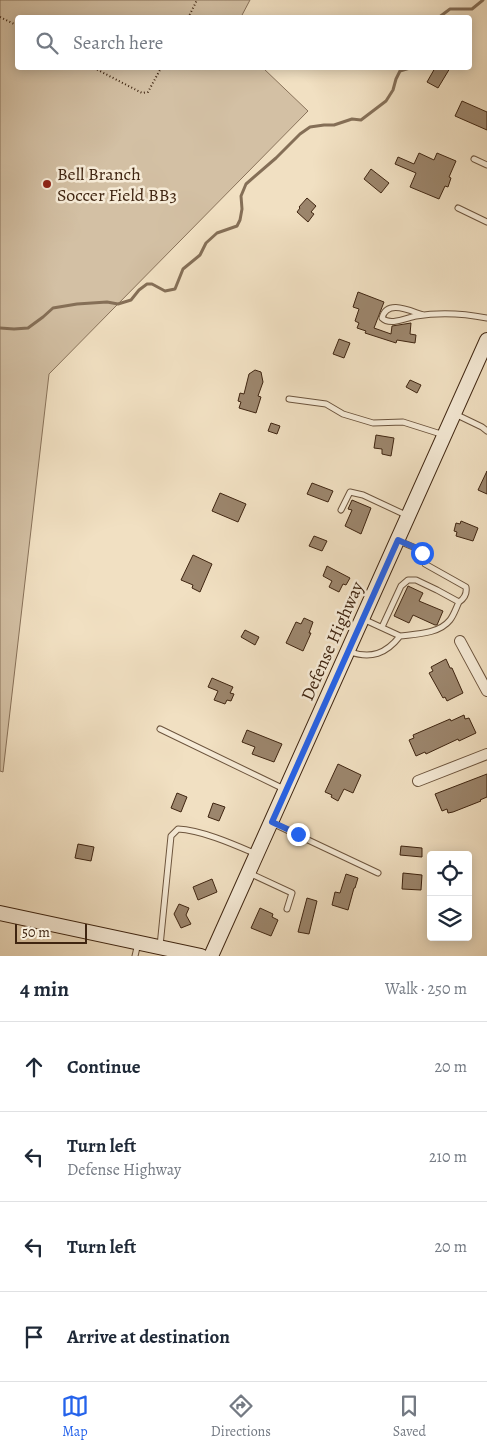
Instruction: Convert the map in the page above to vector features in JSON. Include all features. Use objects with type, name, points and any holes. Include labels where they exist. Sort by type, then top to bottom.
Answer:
[{"type":"main road","name":"Defense Highway","points":[[211,956],[444,436],[485,349]]},
{"type":"main road","points":[[0,913],[136,949],[160,947],[201,956]]},
{"type":"street","points":[[460,641],[487,690]]},
{"type":"street","points":[[418,781],[487,754]]},
{"type":"lane","points":[[474,159],[487,165]]},
{"type":"lane","points":[[458,208],[487,222]]},
{"type":"lane","points":[[423,315],[394,307],[383,313],[382,318],[384,321],[391,322],[445,312],[487,318]]},
{"type":"lane","points":[[289,399],[326,404],[343,414],[373,423],[403,422],[444,436]]},
{"type":"lane","points":[[454,414],[487,431]]},
{"type":"lane","points":[[341,510],[350,492],[363,495],[408,516]]},
{"type":"lane","points":[[348,651],[360,655],[372,655],[386,650],[400,636],[438,629],[451,619],[459,602],[463,600],[467,592],[466,587],[425,564],[422,553],[418,549],[398,540]]},
{"type":"lane","points":[[382,627],[401,586],[408,580],[416,580],[459,602]]},
{"type":"lane","points":[[363,618],[400,636]]},
{"type":"lane","points":[[160,729],[286,791]]},
{"type":"lane","points":[[272,822],[378,873]]},
{"type":"lane","points":[[160,947],[171,836],[178,829],[187,829],[257,855]]},
{"type":"lane","points":[[249,873],[292,893],[287,909]]},
{"type":"path","points":[[190,15],[197,0]]},
{"type":"path","points":[[0,17],[15,24]]},
{"type":"path","points":[[98,70],[142,93],[148,92],[160,70]]},
{"type":"shaded area","points":[[0,0],[250,0],[242,15],[15,15],[15,70],[265,70],[308,111],[49,374],[3,772],[0,771]]},
{"type":"building","points":[[434,70],[449,70],[438,88],[427,82]]},
{"type":"building","points":[[462,101],[487,112],[487,130],[455,116]]},
{"type":"building","points":[[419,153],[434,160],[437,153],[456,161],[449,177],[451,178],[448,187],[445,186],[439,199],[410,187],[416,173],[395,164],[398,157],[414,164]]},
{"type":"building","points":[[371,169],[389,183],[381,193],[364,179]]},
{"type":"building","points":[[307,198],[316,206],[311,212],[314,214],[308,222],[297,212]]},
{"type":"building","points":[[358,292],[384,302],[374,328],[391,334],[392,326],[411,323],[410,334],[416,335],[415,343],[397,340],[396,343],[365,333],[366,331],[357,328],[359,323],[355,321],[359,309],[353,307]]},
{"type":"building","points":[[339,339],[350,343],[344,358],[333,354]]},
{"type":"building","points":[[255,370],[261,372],[263,382],[258,396],[261,397],[256,413],[239,408],[241,402],[238,401],[240,393],[244,394],[249,374]]},
{"type":"building","points":[[410,380],[421,385],[417,393],[406,387]]},
{"type":"building","points":[[271,423],[280,426],[277,434],[268,431]]},
{"type":"building","points":[[376,435],[394,438],[391,456],[382,454],[382,449],[374,448]]},
{"type":"building","points":[[487,471],[487,494],[478,490]]},
{"type":"building","points":[[312,483],[333,491],[328,502],[307,494]]},
{"type":"building","points":[[220,493],[246,504],[238,522],[212,511]]},
{"type":"building","points":[[352,500],[371,508],[361,534],[345,526],[352,510],[348,509]]},
{"type":"building","points":[[461,521],[478,528],[473,541],[456,536],[457,532],[454,531],[456,523],[460,524]]},
{"type":"building","points":[[314,536],[327,541],[322,551],[309,546]]},
{"type":"building","points":[[193,555],[212,564],[200,592],[192,588],[193,585],[181,580]]},
{"type":"building","points":[[327,566],[350,578],[346,585],[343,584],[339,592],[329,587],[332,581],[323,576]]},
{"type":"building","points":[[408,586],[423,593],[419,601],[443,611],[437,625],[413,615],[409,623],[394,616]]},
{"type":"building","points":[[304,618],[313,622],[309,633],[311,633],[303,651],[286,643],[296,622],[301,624]]},
{"type":"building","points":[[245,630],[259,637],[255,645],[241,637]]},
{"type":"building","points":[[446,659],[463,693],[447,701],[445,697],[443,698],[429,673],[433,671],[431,667]]},
{"type":"building","points":[[212,678],[233,687],[230,693],[234,694],[231,701],[227,700],[225,704],[214,700],[218,691],[208,687]]},
{"type":"building","points":[[464,715],[465,719],[469,718],[476,733],[426,754],[425,752],[416,756],[409,740],[414,738],[413,735]]},
{"type":"building","points":[[247,730],[282,744],[274,762],[252,754],[255,747],[242,742]]},
{"type":"building","points":[[338,764],[361,775],[353,793],[344,789],[338,801],[331,797],[332,795],[325,792]]},
{"type":"building","points":[[487,774],[487,797],[453,812],[448,813],[447,809],[442,811],[435,794]]},
{"type":"building","points":[[177,793],[187,797],[181,812],[171,808]]},
{"type":"building","points":[[213,803],[225,807],[219,821],[208,817]]},
{"type":"building","points":[[78,844],[94,847],[91,861],[75,858]]},
{"type":"building","points":[[401,846],[422,848],[422,857],[400,855]]},
{"type":"building","points":[[403,873],[422,875],[421,890],[402,889]]},
{"type":"building","points":[[346,874],[358,878],[348,910],[332,905],[335,892],[340,893]]},
{"type":"building","points":[[212,879],[217,892],[198,900],[193,887]]},
{"type":"building","points":[[307,898],[317,901],[309,934],[298,932]]},
{"type":"building","points":[[179,904],[189,908],[186,915],[191,924],[181,928],[174,914]]},
{"type":"building","points":[[260,908],[273,914],[272,917],[278,920],[271,936],[251,928]]},
{"type":"waterway","points":[[442,15],[450,9],[472,9],[483,0]]},
{"type":"waterway","points":[[0,328],[28,328],[53,308],[107,302],[118,304],[131,300],[147,284],[152,284],[165,291],[175,289],[183,269],[200,255],[206,243],[217,233],[237,226],[242,209],[241,196],[246,184],[310,127],[334,125],[352,119],[361,120],[386,101],[393,90],[400,71],[403,70]]},
{"type":"place","name":"Bell Branch Soccer Field BB3","points":[[47,184]]},
{"type":"route","points":[[298,834],[272,822],[398,540],[418,549],[422,553]]}]
